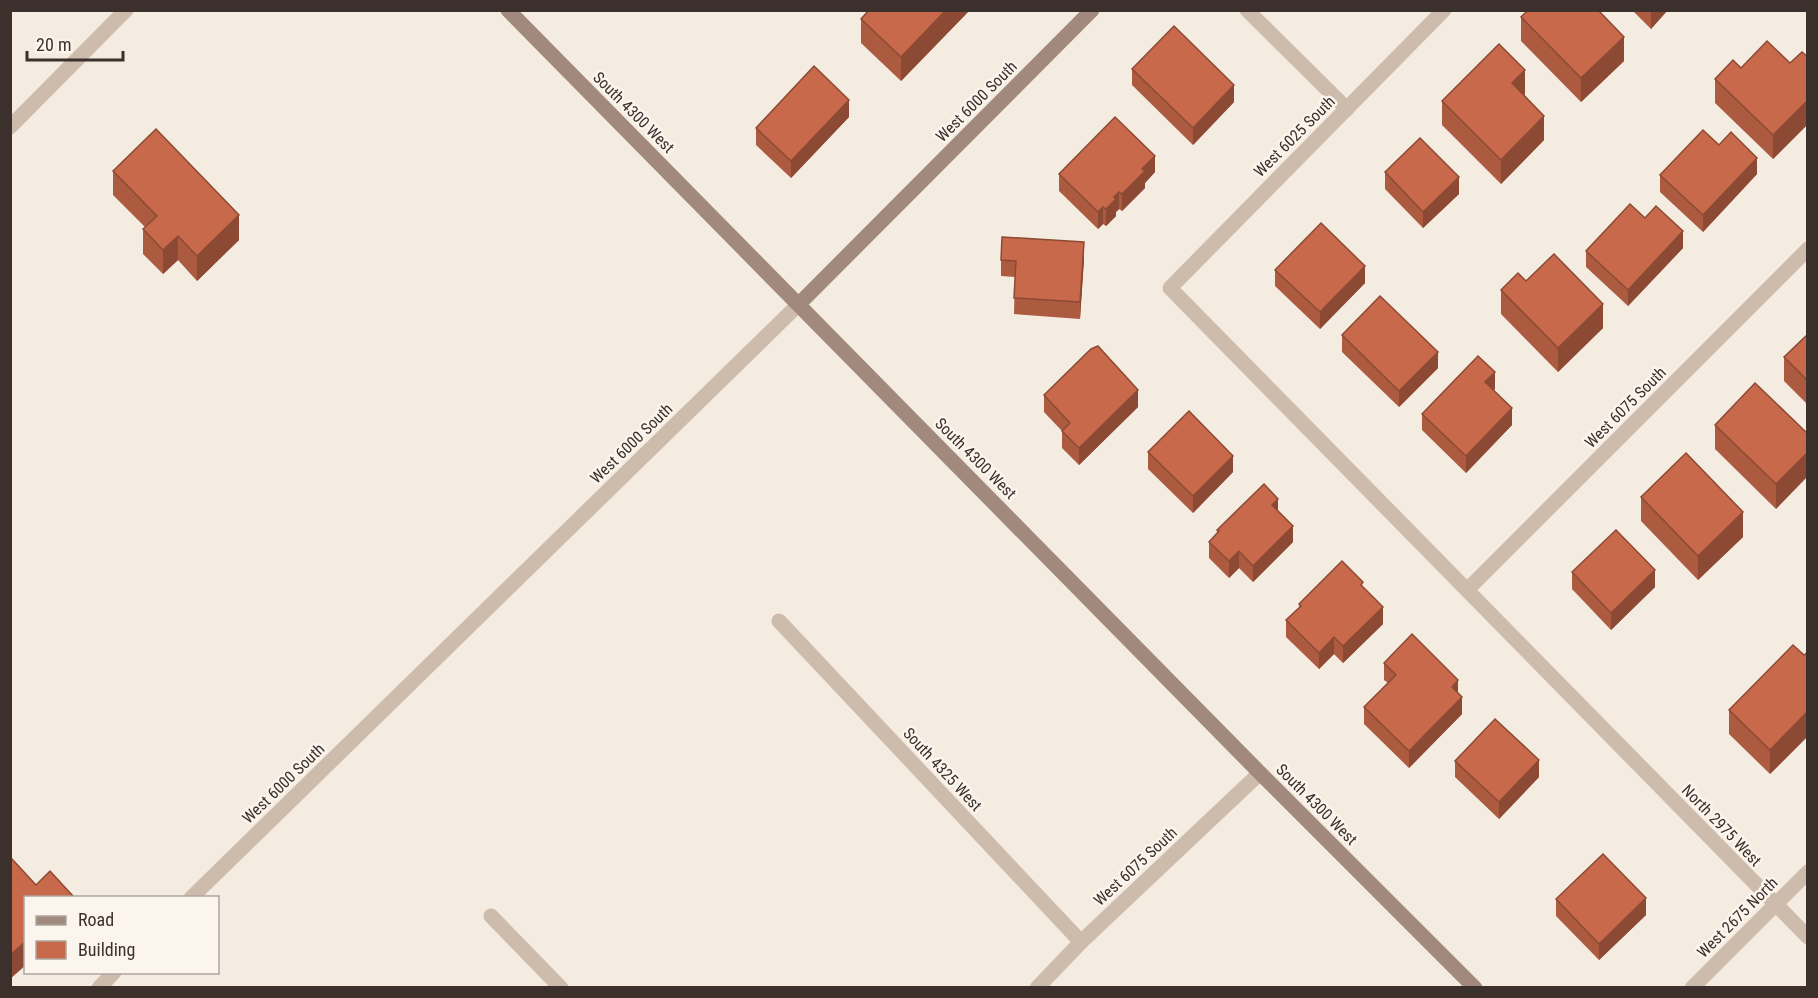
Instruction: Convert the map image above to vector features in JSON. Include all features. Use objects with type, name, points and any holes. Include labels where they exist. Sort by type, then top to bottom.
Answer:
[{"type":"main road","name":"South 4300 West","points":[[508,10],[1260,773],[1475,987]]},
{"type":"main road","name":"West 6000 South","points":[[799,304],[1092,10]]},
{"type":"street","points":[[10,127],[126,10]]},
{"type":"street","points":[[1247,10],[1347,109]]},
{"type":"street","name":"West 6025 South","points":[[1170,288],[1444,10]]},
{"type":"street","name":"West 6075 South","points":[[1467,590],[1808,249]]},
{"type":"street","name":"North 2975 West","points":[[1170,288],[1808,937]]},
{"type":"street","name":"West 6000 South","points":[[192,896],[799,304]]},
{"type":"street","name":"South 4325 West","points":[[779,621],[1081,942]]},
{"type":"street","name":"West 6075 South","points":[[1037,987],[1081,942],[1260,773]]},
{"type":"street","name":"West 2675 North","points":[[1692,987],[1808,872]]},
{"type":"street","points":[[491,916],[561,987]]},
{"type":"street","points":[[99,987],[112,974]]},
{"type":"building","points":[[869,10],[946,10],[901,57],[861,19]]},
{"type":"building","points":[[1528,10],[1598,10],[1624,37],[1581,78],[1521,17]]},
{"type":"building","points":[[1174,26],[1234,85],[1193,128],[1132,69]]},
{"type":"building","points":[[1767,41],[1790,63],[1802,52],[1808,57],[1808,100],[1773,135],[1715,79],[1733,60],[1741,68]]},
{"type":"building","points":[[1499,44],[1525,70],[1512,83],[1544,116],[1501,160],[1442,101]]},
{"type":"building","points":[[814,66],[849,100],[791,161],[756,128]]},
{"type":"building","points":[[1115,117],[1155,156],[1142,169],[1145,171],[1122,194],[1119,192],[1114,197],[1116,199],[1106,209],[1103,207],[1098,212],[1059,174]]},
{"type":"building","points":[[156,129],[239,215],[197,256],[178,236],[163,250],[143,229],[157,216],[113,171]]},
{"type":"building","points":[[1703,130],[1719,145],[1731,132],[1757,158],[1703,215],[1660,175]]},
{"type":"building","points":[[1420,138],[1459,177],[1423,212],[1385,172]]},
{"type":"building","points":[[1630,204],[1645,218],[1656,206],[1683,231],[1628,290],[1586,251]]},
{"type":"building","points":[[1321,223],[1365,266],[1320,312],[1275,270]]},
{"type":"building","points":[[1002,237],[1084,242],[1080,302],[1014,298],[1016,261],[1001,260]]},
{"type":"building","points":[[1554,254],[1603,304],[1558,348],[1501,290],[1518,273],[1526,281]]},
{"type":"building","points":[[1380,296],[1438,352],[1399,391],[1342,335]]},
{"type":"building","points":[[1808,334],[1808,381],[1784,357]]},
{"type":"building","points":[[1098,346],[1138,390],[1079,448],[1062,431],[1070,423],[1044,395],[1091,349]]},
{"type":"building","points":[[1478,356],[1495,372],[1485,382],[1512,408],[1466,456],[1422,414]]},
{"type":"building","points":[[1755,383],[1808,434],[1808,452],[1776,484],[1715,425]]},
{"type":"building","points":[[1189,411],[1233,456],[1193,496],[1148,452]]},
{"type":"building","points":[[1686,453],[1743,512],[1698,556],[1641,497]]},
{"type":"building","points":[[1264,484],[1278,499],[1272,505],[1293,526],[1253,566],[1239,551],[1229,561],[1209,542],[1219,531],[1217,530]]},
{"type":"building","points":[[1616,530],[1655,570],[1611,613],[1572,572]]},
{"type":"building","points":[[1342,561],[1383,607],[1343,646],[1334,637],[1319,653],[1286,620]]},
{"type":"building","points":[[1412,634],[1458,680],[1452,687],[1462,697],[1409,751],[1364,707],[1396,675],[1384,663]]},
{"type":"building","points":[[1793,645],[1804,655],[1808,652],[1808,711],[1770,750],[1729,710]]},
{"type":"building","points":[[1495,719],[1539,760],[1499,802],[1455,761]]},
{"type":"building","points":[[1603,854],[1646,898],[1599,944],[1556,899]]},
{"type":"building","points":[[12,859],[36,885],[50,871],[73,896],[24,896],[24,943],[10,955],[10,861]]}]
